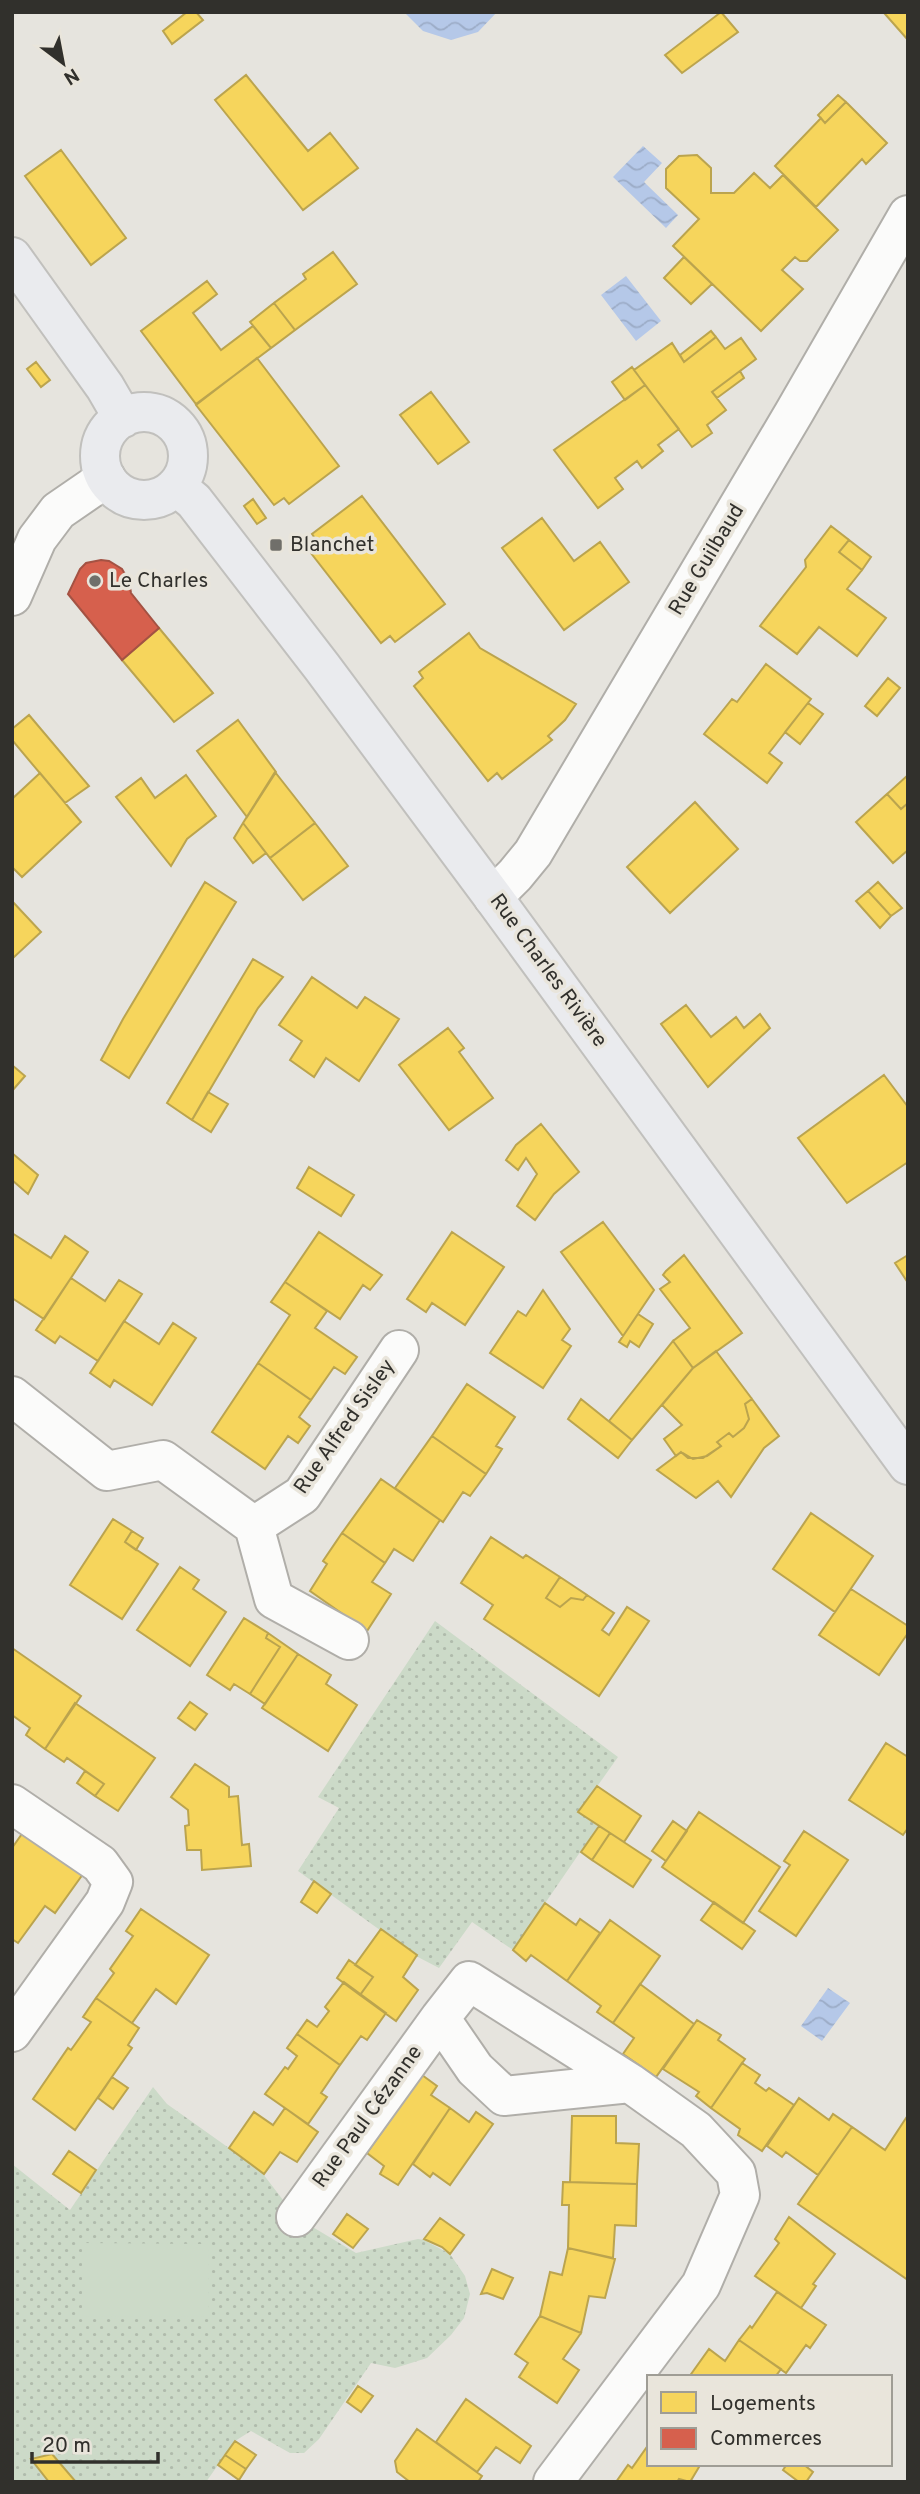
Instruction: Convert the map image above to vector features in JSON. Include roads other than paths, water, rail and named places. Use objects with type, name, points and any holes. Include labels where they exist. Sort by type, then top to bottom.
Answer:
[{"type":"main road","points":[[12,257],[105,387],[122,418]]},
{"type":"main road","points":[[149,412],[163,416],[183,435],[187,447],[184,474],[166,494],[139,500],[115,489],[106,478],[101,466],[100,452],[111,427],[122,418],[149,412]]},
{"type":"main road","name":"Rue Charles Rivière","points":[[176,486],[194,501],[228,545],[493,897],[908,1465]]},
{"type":"street","name":"Rue Guilbaud","points":[[493,897],[533,853],[782,434],[908,215]]},
{"type":"street","points":[[12,596],[37,539],[58,511],[106,478]]},
{"type":"street","name":"Rue Alfred Sisley","points":[[254,1526],[302,1495],[399,1350]]},
{"type":"street","points":[[12,1396],[107,1471],[163,1460],[254,1526],[274,1599],[349,1640]]},
{"type":"street","points":[[12,1804],[100,1864],[113,1882],[105,1902],[12,2032]]},
{"type":"street","name":"Rue Paul Cézanne","points":[[296,2217],[469,1981],[630,2083],[696,2130],[736,2173],[740,2195],[701,2285],[553,2482]]},
{"type":"street","name":"Rue Paul Cézanne","points":[[440,2018],[475,2069],[504,2096],[630,2083]]},
{"type":"water","points":[[404,12],[497,12],[478,32],[451,40],[423,31]]},
{"type":"water","points":[[643,146],[662,163],[644,182],[678,215],[666,228],[613,177]]},
{"type":"water","points":[[626,276],[661,321],[636,341],[601,295]]},
{"type":"water","points":[[828,1988],[850,2003],[822,2041],[801,2026]]},
{"type":"place","name":"Blanchet","points":[[276,545]]},
{"type":"place","name":"Le Charles","points":[[95,581]]}]
